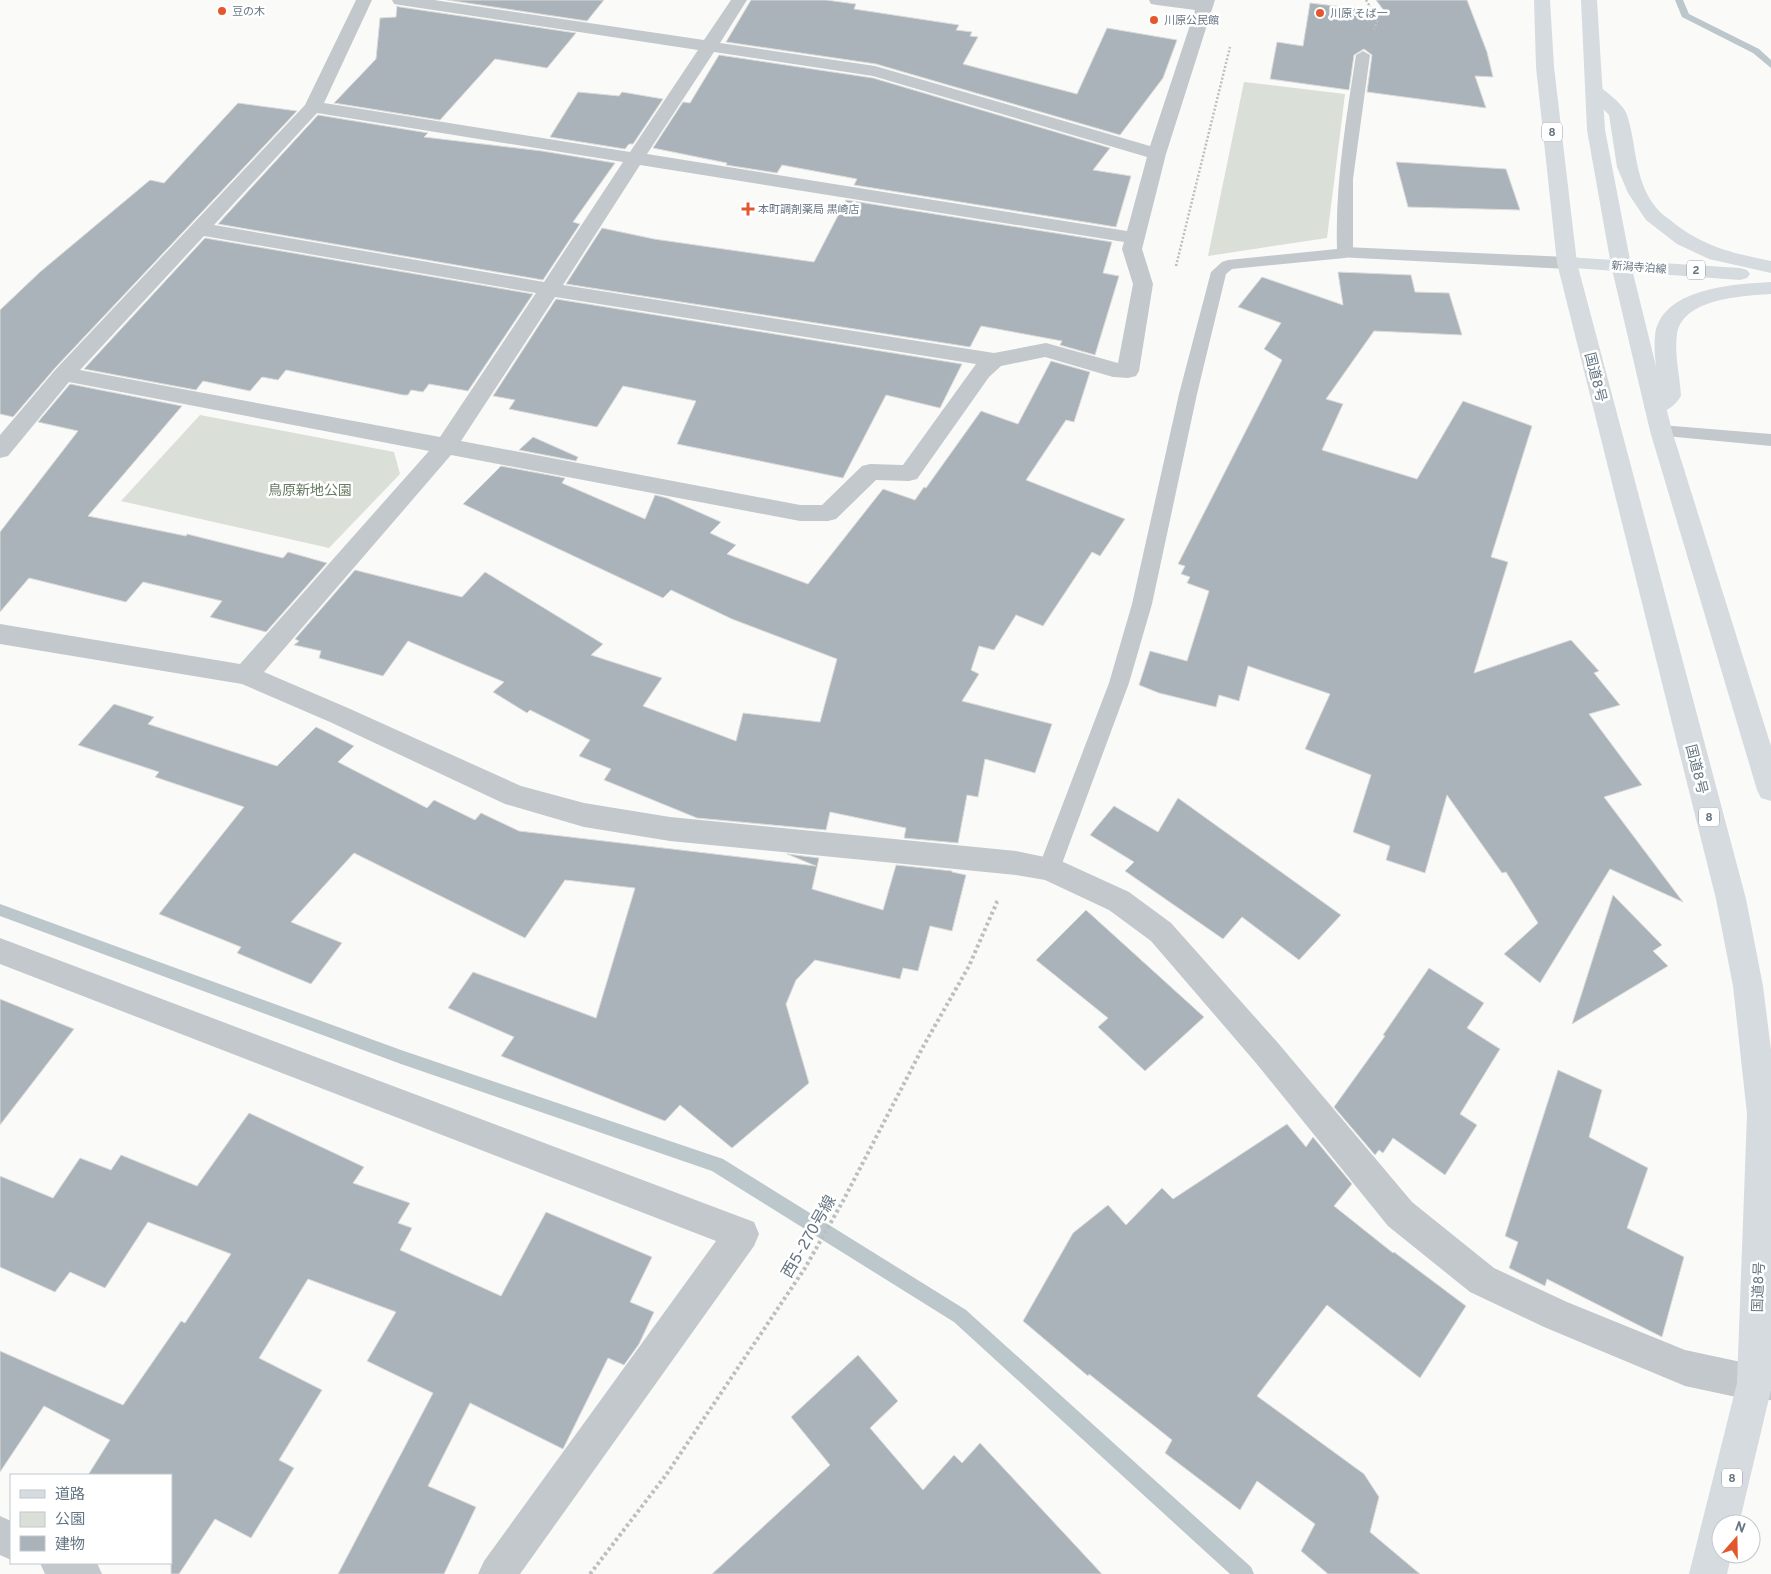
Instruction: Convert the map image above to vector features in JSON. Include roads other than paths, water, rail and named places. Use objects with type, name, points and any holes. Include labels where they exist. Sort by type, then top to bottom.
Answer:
[{"type":"main road","name":"国道8号","points":[[1542,0],[1545,67],[1567,263],[1731,900],[1748,986],[1763,1114],[1763,1382],[1708,1574]]},
{"type":"main road","points":[[1589,0],[1596,130],[1621,265],[1658,419],[1771,790]]},
{"type":"main road","points":[[1594,90],[1618,113],[1627,167],[1638,194],[1652,216],[1684,240],[1716,255],[1771,267]]},
{"type":"main road","name":"新潟寺泊線","points":[[1567,263],[1771,276]]},
{"type":"main road","points":[[1658,419],[1670,396],[1666,333],[1670,317],[1683,308],[1708,296],[1737,290],[1771,288]]},
{"type":"street","points":[[0,450],[64,374],[313,107],[364,0]]},
{"type":"street","points":[[400,0],[708,48],[875,71],[1157,154]]},
{"type":"street","points":[[246,675],[447,445],[739,0]]},
{"type":"street","points":[[200,229],[548,289],[994,360],[1046,350],[1113,370],[1128,371],[1143,284],[1132,249],[1157,154],[1206,3],[1157,0]]},
{"type":"street","points":[[313,107],[1136,238]]},
{"type":"street","points":[[1345,254],[1567,263]]},
{"type":"street","points":[[64,374],[800,513],[828,513],[870,472],[909,473],[981,372],[994,360]]},
{"type":"street","points":[[0,634],[246,675],[340,715],[515,796],[584,815],[670,830],[1016,863],[1049,869],[1119,901],[1161,932],[1267,1053],[1400,1214],[1482,1280],[1556,1315],[1685,1368],[1763,1382]]},
{"type":"street","points":[[0,951],[742,1234],[497,1574]]},
{"type":"street","points":[[61,1564],[83,1574]]},
{"type":"lane","points":[[1049,869],[1119,682],[1142,604],[1188,394],[1219,272],[1228,265],[1345,254],[1342,217],[1349,149],[1363,55]]},
{"type":"lane","points":[[1658,419],[1716,437],[1771,440]]},
{"type":"waterway","points":[[1679,0],[1685,15],[1756,51],[1771,65]]},
{"type":"waterway","points":[[0,910],[401,1057],[717,1165],[960,1316],[1244,1574]]},
{"type":"place","name":"豆の木","points":[[222,11]]},
{"type":"place","name":"川原 そば一","points":[[1320,13]]},
{"type":"place","name":"川原公民館","points":[[1154,20]]},
{"type":"place","name":"本町調剤薬局 黒崎店","points":[[748,209]]},
{"type":"park label","name":"鳥原新地公園","points":[[310,490]]}]
